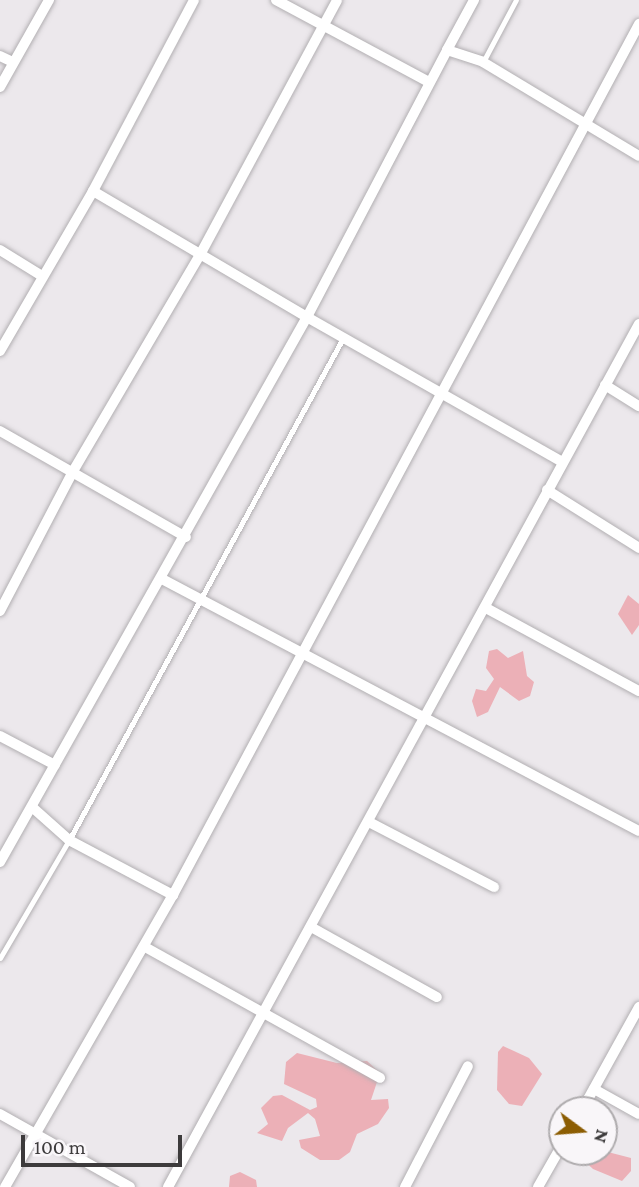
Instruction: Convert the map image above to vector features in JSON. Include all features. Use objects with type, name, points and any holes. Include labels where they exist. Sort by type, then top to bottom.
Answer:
[{"type":"street","points":[[0,87],[49,0]]},
{"type":"street","points":[[0,351],[93,191],[194,0]]},
{"type":"street","points":[[276,0],[429,82]]},
{"type":"street","points":[[0,611],[72,473],[201,253],[337,0]]},
{"type":"street","points":[[0,862],[186,537],[307,317],[474,0]]},
{"type":"street","points":[[5,1187],[145,947],[438,395],[639,24]]},
{"type":"street","points":[[447,50],[483,62],[639,156]]},
{"type":"street","points":[[0,56],[13,62]]},
{"type":"street","points":[[93,191],[438,395],[561,461]]},
{"type":"street","points":[[0,250],[42,276]]},
{"type":"street","points":[[168,1187],[260,1015],[486,608],[561,461],[639,324]]},
{"type":"street","points":[[605,385],[639,406]]},
{"type":"street","points":[[0,431],[186,537]]},
{"type":"street","points":[[547,490],[639,548]]},
{"type":"street","points":[[162,579],[300,655],[639,831]]},
{"type":"street","points":[[486,608],[639,691]]},
{"type":"street","points":[[0,736],[55,765]]},
{"type":"street","points":[[32,807],[69,840],[173,895]]},
{"type":"street","points":[[369,822],[494,887]]},
{"type":"street","points":[[311,927],[437,997]]},
{"type":"street","points":[[145,947],[260,1015],[380,1078]]},
{"type":"street","points":[[590,1096],[639,1007]]},
{"type":"street","points":[[405,1187],[468,1066]]},
{"type":"street","points":[[594,1089],[639,1114]]},
{"type":"street","points":[[0,1114],[130,1187]]},
{"type":"street","points":[[538,1187],[550,1166]]},
{"type":"lane","points":[[483,62],[516,0]]},
{"type":"lane","points":[[0,958],[69,840],[343,338]]},
{"type":"shaded area","points":[[628,595],[639,604],[639,625],[632,635],[618,614]]},
{"type":"shaded area","points":[[497,649],[508,658],[523,651],[527,676],[534,682],[530,696],[519,701],[500,687],[488,712],[477,717],[472,701],[476,689],[486,691],[494,679],[486,668],[489,651]]},
{"type":"shaded area","points":[[503,1046],[529,1058],[542,1074],[522,1106],[509,1104],[497,1090],[498,1052]]},
{"type":"shaded area","points":[[297,1053],[337,1063],[367,1061],[380,1073],[371,1100],[388,1099],[389,1108],[378,1124],[357,1134],[350,1152],[339,1160],[320,1160],[301,1148],[299,1140],[320,1136],[315,1119],[308,1113],[288,1128],[282,1141],[257,1133],[268,1124],[261,1108],[273,1096],[282,1095],[310,1110],[317,1107],[316,1099],[284,1084],[286,1062]]},
{"type":"shaded area","points":[[618,1155],[631,1158],[631,1171],[622,1181],[590,1166],[618,1166]]},
{"type":"shaded area","points":[[240,1172],[256,1180],[257,1187],[229,1187],[230,1176]]}]
